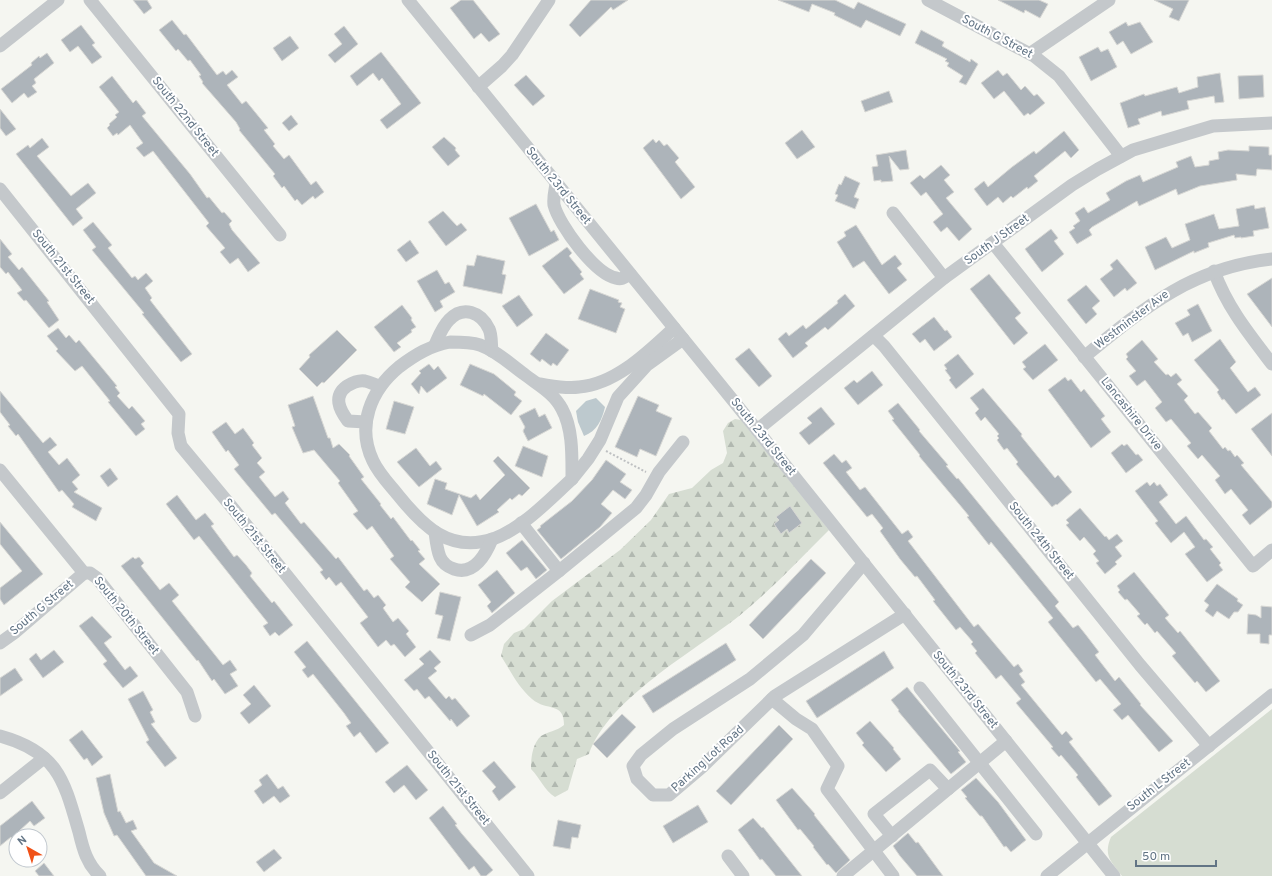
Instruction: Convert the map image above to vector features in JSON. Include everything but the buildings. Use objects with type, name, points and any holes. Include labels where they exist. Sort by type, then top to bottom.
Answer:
[{"type":"street","points":[[0,46],[58,0]]},
{"type":"street","name":"South 22nd Street","points":[[90,0],[280,235]]},
{"type":"street","name":"South 23rd Street","points":[[408,0],[757,430],[1114,876]]},
{"type":"street","points":[[478,87],[512,55],[549,0]]},
{"type":"street","name":"South G Street","points":[[928,0],[1031,53],[1059,76],[1121,156]]},
{"type":"street","points":[[1031,53],[1109,0]]},
{"type":"street","name":"South J Street","points":[[757,430],[944,278],[1072,185],[1133,150],[1213,126],[1272,122]]},
{"type":"street","points":[[556,184],[553,197],[555,206],[576,242],[594,265],[604,274],[617,279],[622,279],[630,274]]},
{"type":"street","name":"South 21st Street","points":[[0,189],[179,414],[178,433],[181,446],[235,511],[528,876]]},
{"type":"street","points":[[892,212],[944,278]]},
{"type":"street","name":"Lancashire Drive","points":[[993,243],[1253,566],[1272,550]]},
{"type":"street","name":"Westminster Ave","points":[[1084,356],[1157,299],[1177,287],[1214,271],[1237,264],[1272,259]]},
{"type":"street","points":[[1214,271],[1228,304],[1241,325],[1272,364]]},
{"type":"street","points":[[435,345],[442,330],[450,319],[459,312],[472,312],[482,318],[490,330],[492,350]]},
{"type":"street","points":[[539,384],[562,388],[580,387],[599,383],[615,376],[657,344],[674,328]]},
{"type":"street","name":"South 24th Street","points":[[872,337],[876,338],[884,346],[1137,661],[1209,746]]},
{"type":"street","points":[[572,479],[571,444],[568,425],[562,409],[552,394],[492,350],[480,345],[465,342],[450,342],[435,345],[412,357],[391,374],[380,386],[372,400],[366,422],[368,446],[373,462],[417,519],[435,532],[462,542],[476,542],[492,539],[505,534],[521,523],[572,479],[588,459],[600,440],[618,397],[647,365],[683,339]]},
{"type":"street","points":[[366,422],[348,420],[342,412],[338,400],[341,390],[352,383],[364,381],[380,386]]},
{"type":"street","points":[[599,383],[609,388],[618,397]]},
{"type":"street","points":[[562,409],[568,397],[580,387]]},
{"type":"street","points":[[472,635],[490,625],[636,508],[683,442]]},
{"type":"street","name":"South 20th Street","points":[[0,470],[84,573],[90,574],[97,578],[187,692],[195,716]]},
{"type":"street","points":[[521,523],[559,571]]},
{"type":"street","points":[[435,532],[440,557],[446,566],[457,570],[470,569],[479,563],[492,539]]},
{"type":"street","name":"Parking Lot Road","points":[[864,564],[803,634],[750,679],[673,729],[641,755],[633,766],[637,779],[653,794],[668,795],[702,767],[772,699],[905,614]]},
{"type":"street","name":"South G Street","points":[[0,643],[14,633],[84,573]]},
{"type":"street","points":[[920,688],[1036,834]]},
{"type":"street","name":"South L Street","points":[[1047,876],[1272,695]]},
{"type":"street","points":[[772,699],[796,719],[812,728],[835,760],[838,766],[827,789],[873,852],[893,876]]},
{"type":"street","points":[[0,736],[25,744],[44,758],[56,770],[67,790],[85,854],[94,870],[100,876]]},
{"type":"street","points":[[843,876],[1006,741]]},
{"type":"street","points":[[0,793],[44,758]]},
{"type":"street","points":[[892,836],[874,814],[930,770],[948,789]]},
{"type":"street","points":[[728,856],[743,876]]},
{"type":"path","points":[[605,451],[656,478]]},
{"type":"green space","points":[[735,419],[741,420],[829,530],[751,606],[654,678],[614,714],[599,734],[589,754],[577,759],[568,790],[555,797],[548,791],[531,769],[531,761],[534,747],[538,739],[541,736],[564,725],[563,718],[558,710],[538,703],[532,699],[515,679],[501,656],[504,644],[514,633],[524,629],[552,601],[620,550],[651,520],[669,494],[692,488],[711,470],[723,463],[727,453],[723,431],[728,423]]},
{"type":"green space","points":[[1272,709],[1272,876],[1122,876],[1109,858],[1108,849],[1111,837]]},
{"type":"shaded area","points":[[596,398],[605,407],[604,412],[596,428],[584,436],[578,422],[576,411],[586,401]]}]
